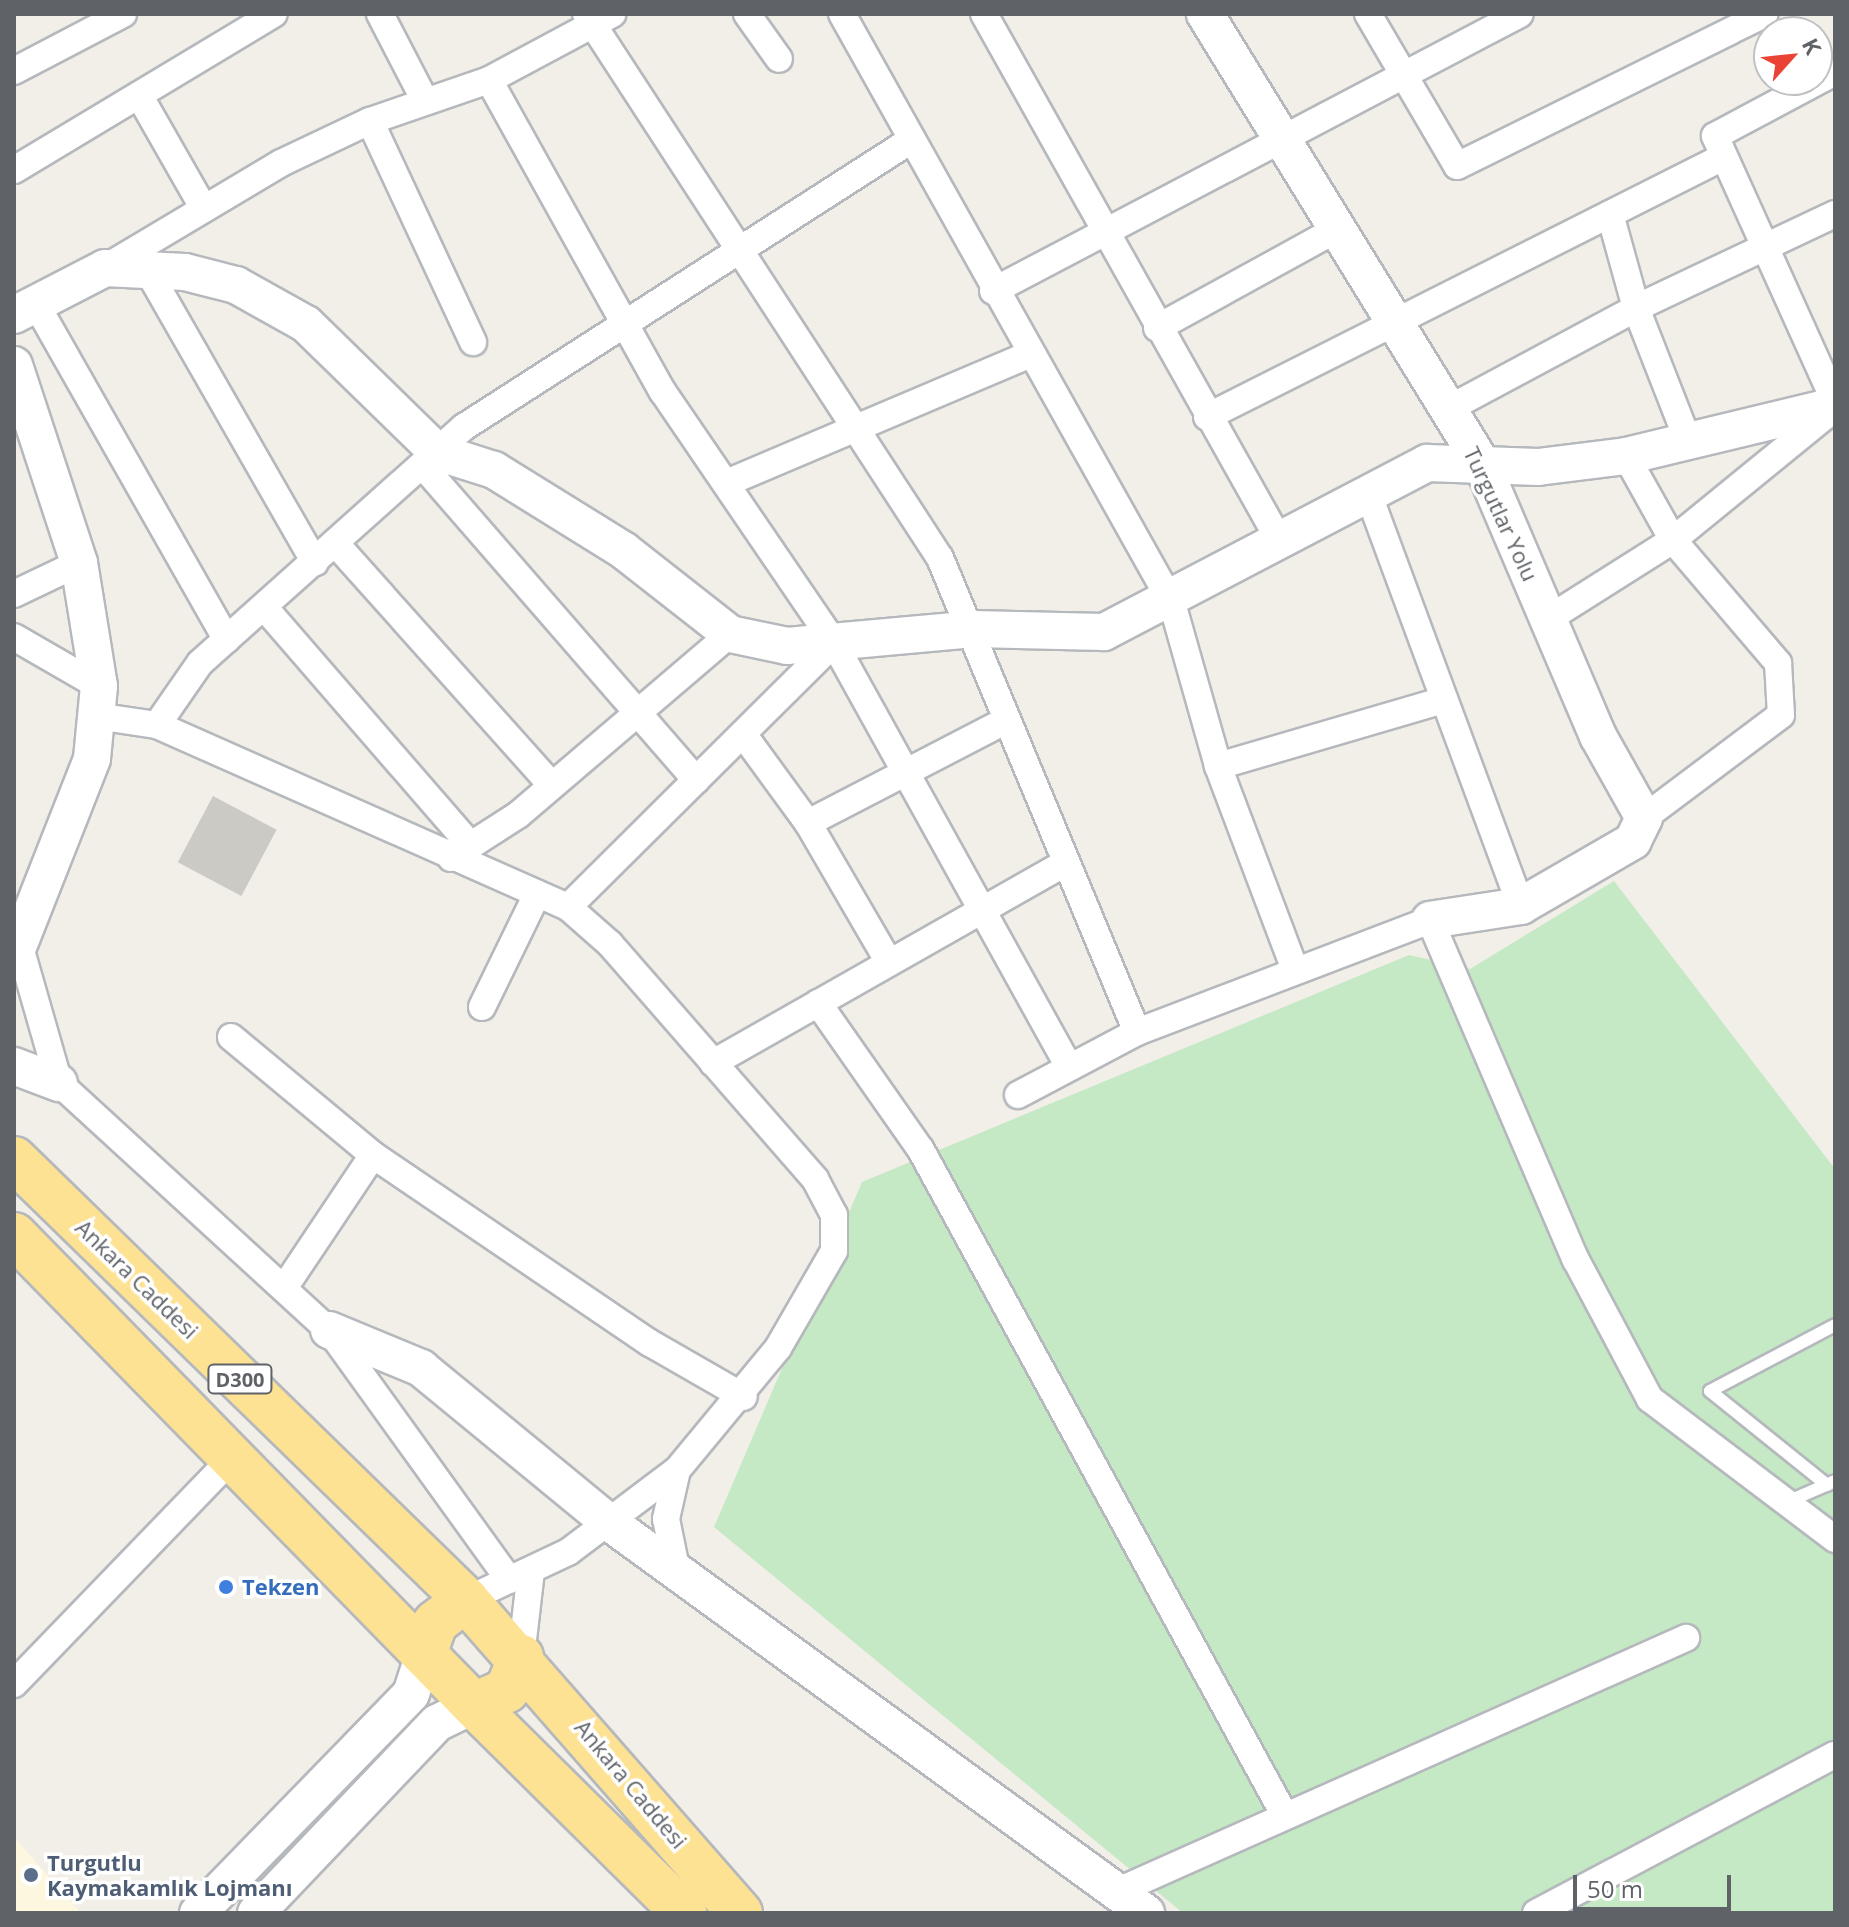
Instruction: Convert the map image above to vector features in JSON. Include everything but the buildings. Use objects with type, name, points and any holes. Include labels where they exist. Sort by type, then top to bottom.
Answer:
[{"type":"highway","name":"Ankara Caddesi","points":[[14,1159],[521,1657],[740,1913]]},
{"type":"highway","name":"Ankara Caddesi","points":[[14,1235],[234,1456],[474,1705],[684,1913]]},
{"type":"highway","points":[[424,1654],[435,1623],[466,1600]]},
{"type":"highway","points":[[474,1705],[507,1690],[521,1657]]},
{"type":"street","points":[[14,71],[123,14]]},
{"type":"street","points":[[14,170],[274,14]]},
{"type":"street","points":[[380,14],[424,99]]},
{"type":"street","points":[[747,14],[779,59]]},
{"type":"street","points":[[842,14],[1028,355],[1172,603],[1218,766],[1295,970]]},
{"type":"street","points":[[984,14],[1157,328],[1278,538]]},
{"type":"street","name":"Turgutlar Yolu","points":[[1205,14],[1482,464],[1548,619],[1644,818]]},
{"type":"street","points":[[1368,14],[1457,166],[1764,14]]},
{"type":"street","points":[[993,291],[1106,236],[1403,72],[1520,14]]},
{"type":"street","points":[[227,640],[25,310],[105,268],[204,209],[370,121],[424,99],[489,80],[597,18],[940,558],[973,629],[1062,865],[1137,1032]]},
{"type":"street","points":[[1835,72],[1715,136],[1721,158],[1766,248],[1835,405]]},
{"type":"street","points":[[489,80],[663,392],[729,482],[834,643],[901,770],[1068,1066]]},
{"type":"street","points":[[139,95],[204,209]]},
{"type":"street","points":[[370,121],[473,342]]},
{"type":"street","points":[[157,725],[200,663],[430,460],[624,320],[911,140]]},
{"type":"street","points":[[1207,417],[1721,158]]},
{"type":"street","points":[[1610,214],[1636,308],[1688,441]]},
{"type":"street","points":[[1448,409],[1636,308],[1835,214]]},
{"type":"street","points":[[1157,328],[1337,229]]},
{"type":"street","points":[[105,268],[148,271],[236,285],[306,324],[430,460],[636,713],[696,780]]},
{"type":"street","points":[[148,271],[315,563]]},
{"type":"street","points":[[729,482],[853,424],[1028,355]]},
{"type":"street","points":[[14,365],[20,411],[79,563],[98,701],[92,759],[24,902],[17,952],[59,1083]]},
{"type":"street","points":[[430,460],[494,470],[610,542],[730,634],[787,646],[973,629],[1104,632],[1172,603],[1278,538],[1427,463],[1538,467],[1626,456],[1835,405]]},
{"type":"street","points":[[1548,619],[1673,540],[1835,405]]},
{"type":"street","points":[[1018,1095],[1137,1032],[1295,970],[1430,920],[1521,906],[1633,841],[1644,818],[1781,715],[1778,663],[1673,540],[1626,456]]},
{"type":"street","points":[[1368,493],[1521,906]]},
{"type":"street","points":[[336,544],[552,786]]},
{"type":"street","points":[[14,594],[79,563]]},
{"type":"street","points":[[264,607],[461,852]]},
{"type":"street","points":[[461,852],[552,786],[730,634]]},
{"type":"street","points":[[14,637],[98,701],[461,852],[537,894],[568,907],[713,1063],[815,1179],[834,1215],[834,1251],[744,1397],[677,1470],[610,1523],[520,1575],[466,1600]]},
{"type":"street","points":[[568,907],[834,643]]},
{"type":"street","points":[[1218,766],[1444,700]]},
{"type":"street","points":[[808,823],[901,770],[1007,720]]},
{"type":"street","points":[[743,734],[808,823],[887,959]]},
{"type":"street","points":[[713,1063],[887,959],[1062,865]]},
{"type":"street","points":[[482,1007],[537,894]]},
{"type":"street","points":[[1430,920],[1576,1260],[1650,1399],[1835,1539]]},
{"type":"street","points":[[818,1003],[921,1150],[1285,1816]]},
{"type":"street","points":[[231,1037],[373,1155],[650,1343],[744,1397]]},
{"type":"street","points":[[14,1066],[59,1083],[329,1330],[520,1575],[521,1657]]},
{"type":"street","points":[[284,1288],[373,1155]]},
{"type":"street","points":[[329,1330],[421,1368],[610,1523],[676,1568],[1146,1913]]},
{"type":"street","points":[[14,1684],[234,1456]]},
{"type":"street","points":[[676,1568],[666,1519],[677,1470]]},
{"type":"street","points":[[1118,1891],[1686,1638]]},
{"type":"street","points":[[198,1913],[411,1694],[424,1654]]},
{"type":"street","points":[[256,1913],[437,1723],[474,1705]]},
{"type":"street","points":[[1536,1913],[1835,1755]]},
{"type":"lane","points":[[1785,1503],[1831,1483],[1710,1391],[1835,1325]]},
{"type":"shaded area","name":"Turgutlu Kaymakamlık Lojmanı","points":[[14,1837],[81,1913],[14,1913]]},
{"type":"green space","points":[[1614,881],[1835,1169],[1835,1913],[1183,1913],[714,1527],[862,1182],[1409,955],[1470,969]]},
{"type":"place","name":"Tekzen","points":[[226,1587]]},
{"type":"place","name":"Turgutlu Kaymakamlık Lojmanı","points":[[31,1875]]}]
